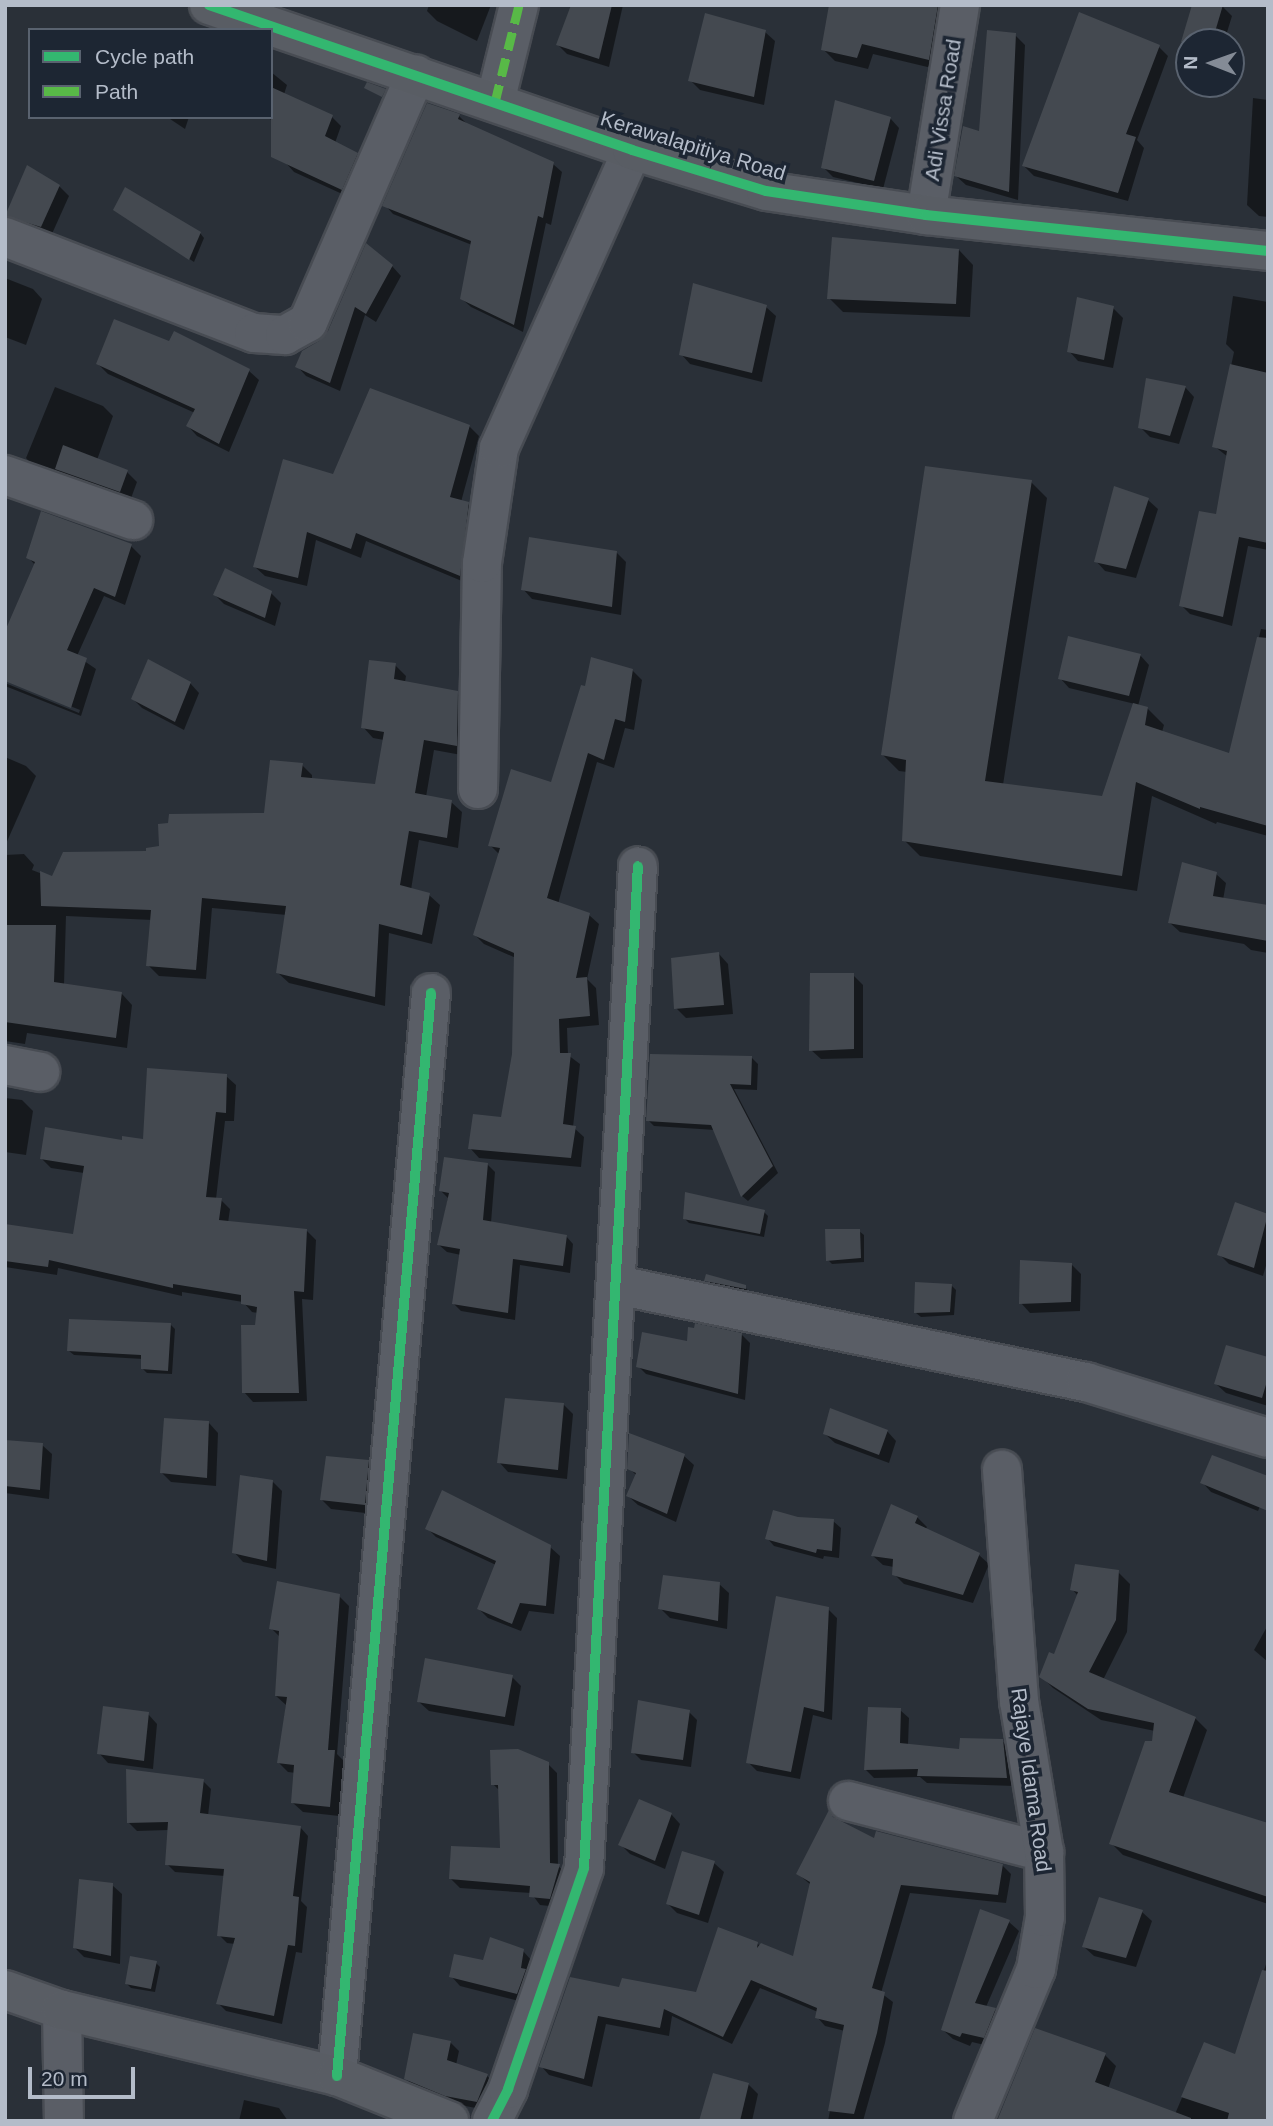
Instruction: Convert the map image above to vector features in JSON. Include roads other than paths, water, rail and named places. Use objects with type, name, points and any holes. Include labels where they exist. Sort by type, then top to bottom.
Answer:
[{"type":"street","name":"Kerawalapitiya Road","points":[[209,5],[283,16],[415,74],[632,150],[766,191],[926,215],[1268,251]]},
{"type":"street","points":[[495,102],[519,5]]},
{"type":"street","name":"Adi Vissa Road","points":[[926,215],[961,5]]},
{"type":"street","points":[[5,237],[254,332],[285,335],[309,322],[415,74]]},
{"type":"street","points":[[478,789],[482,563],[499,448],[632,150]]},
{"type":"street","points":[[5,475],[133,520]]},
{"type":"street","points":[[492,2121],[508,2088],[584,1868],[638,866]]},
{"type":"street","points":[[337,2076],[431,993]]},
{"type":"street","points":[[617,1285],[1086,1382],[1268,1438]]},
{"type":"street","name":"Rajaye Idama Road","points":[[974,2121],[1036,1969],[1045,1917],[1044,1852],[1019,1701],[1002,1470]]},
{"type":"street","points":[[848,1801],[1044,1852]]},
{"type":"street","points":[[5,1990],[62,2010],[337,2076],[429,2117]]},
{"type":"street","points":[[62,2010],[64,2121]]}]
